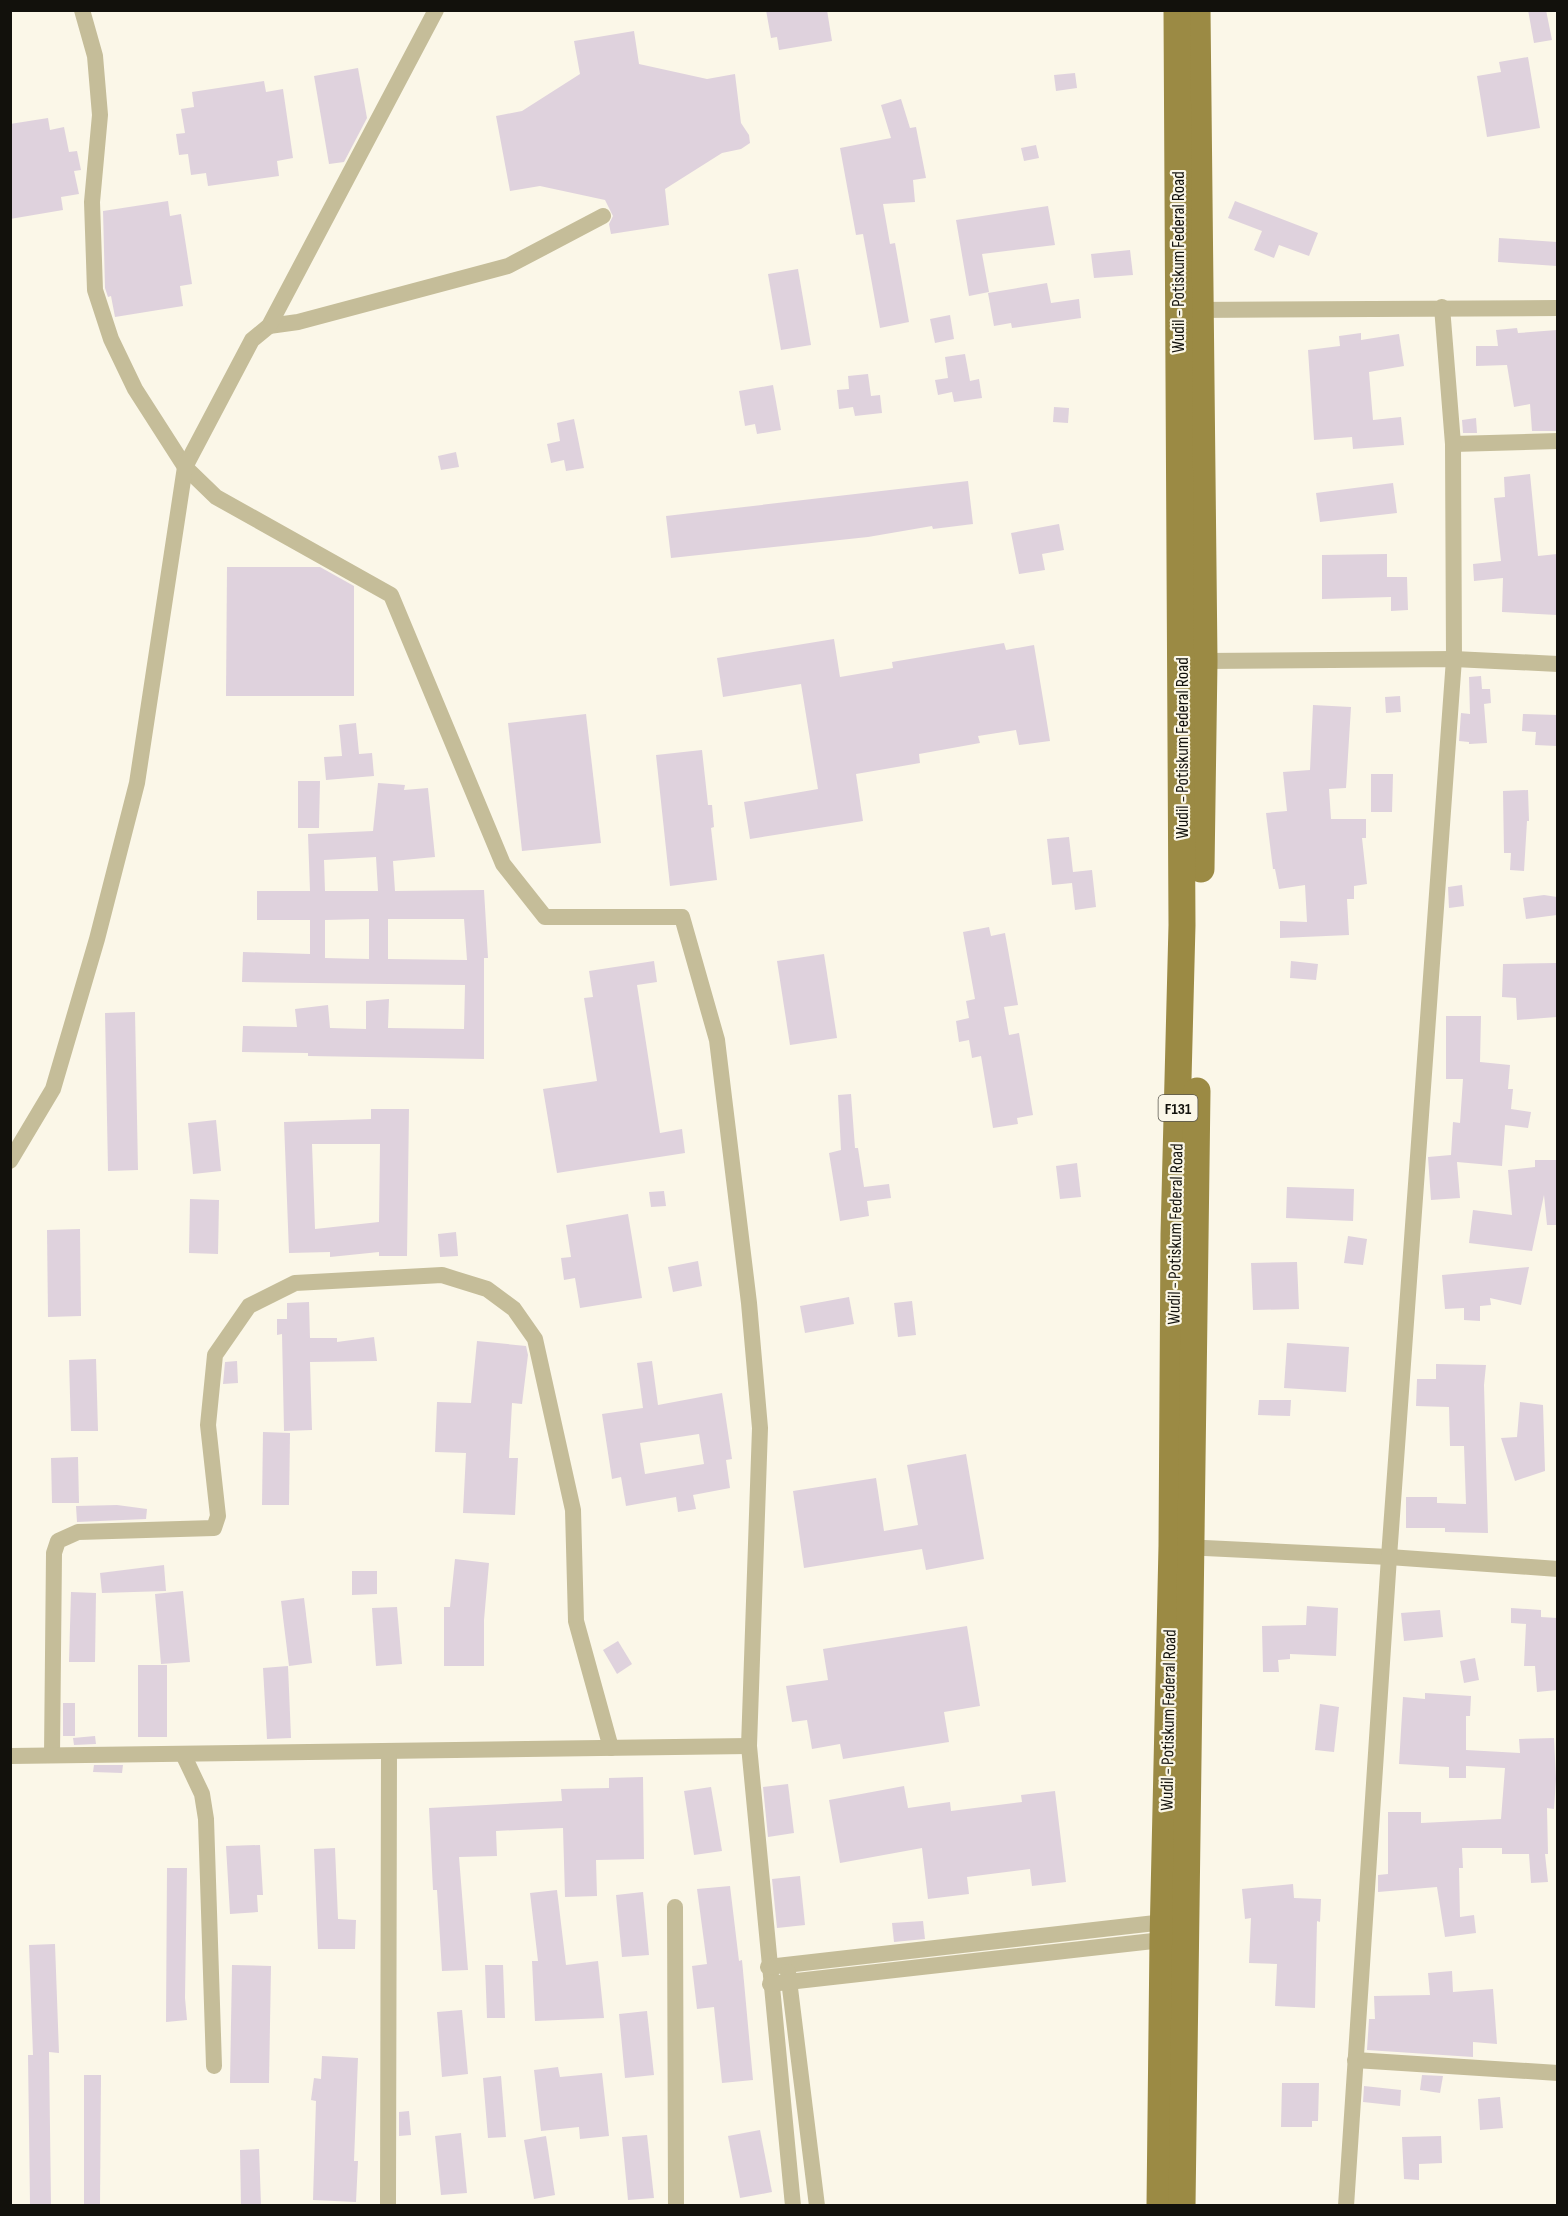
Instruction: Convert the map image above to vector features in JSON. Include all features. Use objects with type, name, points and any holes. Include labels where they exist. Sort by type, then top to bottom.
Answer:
[{"type":"main road","name":"Wudil - Potiskum Federal Road","points":[[1177,10],[1204,661],[1193,692]]},
{"type":"main road","name":"Wudil - Potiskum Federal Road","points":[[1160,2205],[1174,1930],[1182,1547],[1193,692],[1189,310],[1197,10]]},
{"type":"main road","name":"Wudil - Potiskum Federal Road","points":[[1174,1930],[1182,2205]]},
{"type":"street","points":[[82,10],[95,56],[100,115],[92,201],[95,290],[111,339],[135,388],[185,467],[216,497],[391,595],[503,864],[545,917],[682,917],[717,1040],[749,1303],[760,1428],[749,1746],[792,2205]]},
{"type":"street","points":[[10,1161],[53,1089],[97,939],[137,783],[185,467],[252,340],[269,326],[436,10]]},
{"type":"street","points":[[269,326],[298,322],[508,266],[603,216]]},
{"type":"street","points":[[1346,2205],[1389,1557],[1454,659],[1454,444],[1442,307]]},
{"type":"street","points":[[1189,310],[1557,308]]},
{"type":"street","points":[[1454,444],[1557,441]]},
{"type":"street","points":[[1204,661],[1454,659],[1557,664]]},
{"type":"street","points":[[52,1755],[54,1553],[58,1540],[78,1532],[214,1528],[218,1516],[208,1425],[215,1355],[249,1306],[295,1283],[442,1275],[487,1289],[514,1309],[535,1339],[573,1510],[576,1621],[611,1748]]},
{"type":"street","points":[[1182,1547],[1389,1557],[1557,1569]]},
{"type":"street","points":[[10,1756],[749,1746]]},
{"type":"street","points":[[388,2205],[389,1751]]},
{"type":"street","points":[[183,1754],[201,1794],[206,1819],[214,2066]]},
{"type":"street","points":[[675,1907],[676,2205]]},
{"type":"street","points":[[768,1967],[1174,1930]]},
{"type":"street","points":[[770,1984],[1174,1930]]},
{"type":"street","points":[[787,1965],[818,2205]]},
{"type":"street","points":[[1355,2060],[1557,2073]]},
{"type":"building","points":[[766,10],[827,10],[832,41],[779,50],[777,37],[771,38]]},
{"type":"building","points":[[1528,10],[1546,10],[1552,40],[1534,43]]},
{"type":"building","points":[[634,31],[639,64],[707,79],[735,74],[741,123],[749,135],[750,143],[741,149],[722,153],[665,189],[669,225],[611,234],[609,224],[613,216],[605,200],[540,186],[510,191],[496,116],[522,111],[580,74],[574,41]]},
{"type":"building","points":[[1528,57],[1540,128],[1487,137],[1477,76],[1501,72],[1499,62]]},
{"type":"building","points":[[358,68],[367,118],[344,162],[329,164],[314,76]]},
{"type":"building","points":[[1075,73],[1077,88],[1056,91],[1054,75]]},
{"type":"building","points":[[264,81],[266,92],[283,89],[293,158],[277,161],[279,176],[208,186],[206,173],[191,175],[188,154],[179,155],[176,134],[185,133],[181,109],[194,107],[192,92]]},
{"type":"building","points":[[901,99],[910,128],[916,127],[926,178],[913,180],[915,202],[883,204],[890,244],[895,243],[909,322],[880,328],[863,234],[856,235],[840,148],[891,138],[881,105]]},
{"type":"building","points":[[48,118],[50,130],[64,127],[69,152],[77,151],[81,170],[74,171],[79,194],[61,197],[63,210],[10,219],[10,124]]},
{"type":"building","points":[[1036,145],[1039,158],[1024,161],[1021,148]]},
{"type":"building","points":[[168,201],[170,216],[181,214],[192,284],[180,286],[183,306],[115,317],[111,296],[108,297],[105,288],[103,211]]},
{"type":"building","points":[[1235,201],[1318,233],[1309,256],[1279,245],[1274,258],[1254,250],[1262,231],[1228,218]]},
{"type":"building","points":[[1048,206],[1055,245],[982,254],[989,292],[969,296],[956,220]]},
{"type":"building","points":[[1499,238],[1557,242],[1557,266],[1498,262]]},
{"type":"building","points":[[1130,250],[1133,275],[1094,278],[1091,254]]},
{"type":"building","points":[[798,269],[811,345],[781,350],[768,274]]},
{"type":"building","points":[[1047,283],[1051,303],[1079,299],[1081,318],[1012,328],[1011,323],[994,326],[988,293]]},
{"type":"building","points":[[950,315],[954,339],[935,343],[930,319]]},
{"type":"building","points":[[1517,328],[1518,333],[1557,330],[1557,431],[1532,431],[1530,404],[1514,407],[1507,365],[1476,366],[1476,346],[1498,346],[1496,330]]},
{"type":"building","points":[[1361,333],[1361,340],[1399,334],[1404,366],[1369,372],[1373,420],[1401,417],[1404,445],[1353,449],[1352,437],[1314,440],[1308,350],[1340,346],[1339,336]]},
{"type":"building","points":[[965,354],[970,381],[979,379],[982,398],[954,402],[952,392],[938,395],[935,380],[948,378],[945,357]]},
{"type":"building","points":[[868,374],[871,396],[880,395],[882,413],[855,416],[853,407],[839,409],[837,390],[849,389],[848,376]]},
{"type":"building","points":[[773,385],[781,430],[757,434],[755,424],[745,426],[739,391]]},
{"type":"building","points":[[1054,407],[1069,408],[1068,423],[1053,422]]},
{"type":"building","points":[[1476,418],[1477,433],[1463,433],[1462,420]]},
{"type":"building","points":[[574,419],[584,468],[566,471],[564,460],[551,463],[547,444],[560,441],[557,423]]},
{"type":"building","points":[[456,452],[459,467],[441,470],[438,456]]},
{"type":"building","points":[[1530,474],[1538,556],[1557,554],[1557,615],[1502,612],[1503,578],[1474,581],[1473,564],[1501,561],[1494,498],[1505,497],[1504,477]]},
{"type":"building","points":[[968,481],[973,524],[933,529],[932,526],[868,537],[671,558],[666,516]]},
{"type":"building","points":[[1393,483],[1397,513],[1320,522],[1316,493]]},
{"type":"building","points":[[1059,524],[1064,550],[1042,554],[1045,570],[1019,574],[1011,533]]},
{"type":"building","points":[[1387,554],[1387,577],[1407,577],[1408,610],[1391,611],[1391,597],[1322,599],[1322,555]]},
{"type":"building","points":[[227,567],[320,567],[354,586],[354,696],[226,696]]},
{"type":"building","points":[[834,639],[840,677],[893,668],[892,662],[1004,643],[1006,650],[1034,645],[1050,741],[1019,745],[1016,730],[978,736],[980,743],[919,754],[920,763],[856,774],[863,821],[750,839],[744,802],[818,789],[801,684],[723,697],[717,658]]},
{"type":"building","points":[[1481,676],[1482,689],[1490,689],[1491,703],[1484,704],[1487,743],[1469,744],[1469,742],[1459,741],[1461,713],[1470,714],[1469,677]]},
{"type":"building","points":[[1400,696],[1401,712],[1386,713],[1385,697]]},
{"type":"building","points":[[1313,705],[1351,707],[1346,788],[1329,789],[1331,819],[1366,819],[1366,838],[1362,838],[1367,884],[1354,886],[1354,899],[1347,899],[1349,935],[1280,938],[1280,921],[1307,922],[1305,885],[1279,889],[1275,869],[1273,869],[1266,813],[1287,811],[1283,772],[1310,770]]},
{"type":"building","points":[[586,714],[601,843],[522,851],[508,723]]},
{"type":"building","points":[[1523,714],[1557,715],[1557,746],[1535,745],[1536,732],[1522,731]]},
{"type":"building","points":[[356,723],[359,754],[372,753],[374,776],[326,780],[324,757],[342,756],[339,725]]},
{"type":"building","points":[[702,750],[708,805],[712,805],[714,827],[711,828],[717,880],[670,886],[656,755]]},
{"type":"building","points":[[1371,774],[1393,774],[1392,812],[1371,812]]},
{"type":"building","points":[[298,781],[320,781],[319,828],[298,828]]},
{"type":"building","points":[[378,783],[405,785],[404,790],[428,788],[435,857],[393,861],[395,891],[484,890],[488,958],[484,958],[484,1059],[308,1056],[308,1053],[242,1052],[243,1026],[297,1027],[295,1009],[328,1005],[330,1028],[366,1029],[366,1001],[389,999],[388,1028],[464,1029],[465,985],[242,982],[243,952],[310,954],[310,920],[257,920],[257,891],[310,891],[308,834],[373,831]],"holes":[[[376,857],[378,891],[325,891],[324,860]],[[369,919],[369,959],[325,958],[325,920]],[[388,919],[464,919],[467,960],[388,959]]]},
{"type":"building","points":[[1528,790],[1529,821],[1527,821],[1524,871],[1510,870],[1511,853],[1504,853],[1503,791]]},
{"type":"building","points":[[1069,837],[1073,872],[1092,870],[1096,907],[1075,910],[1072,883],[1052,885],[1047,839]]},
{"type":"building","points":[[1462,885],[1464,906],[1449,908],[1448,887]]},
{"type":"building","points":[[1544,895],[1557,897],[1557,915],[1526,919],[1523,898]]},
{"type":"building","points":[[989,927],[991,936],[1005,933],[1018,1005],[1004,1007],[1009,1035],[1019,1033],[1033,1115],[1017,1118],[1018,1124],[993,1128],[981,1056],[972,1058],[969,1040],[959,1042],[956,1021],[969,1018],[966,1001],[975,999],[963,932]]},
{"type":"building","points":[[824,954],[837,1038],[790,1045],[777,961]]},
{"type":"building","points":[[654,961],[657,982],[637,985],[660,1133],[682,1129],[685,1153],[557,1173],[543,1089],[597,1081],[584,998],[593,997],[589,971]]},
{"type":"building","points":[[1291,961],[1318,964],[1316,980],[1290,978]]},
{"type":"building","points":[[1557,963],[1557,1017],[1517,1020],[1516,998],[1502,997],[1503,964]]},
{"type":"building","points":[[135,1012],[138,1170],[108,1171],[105,1013]]},
{"type":"building","points":[[1446,1016],[1481,1016],[1480,1062],[1510,1065],[1508,1089],[1513,1089],[1511,1109],[1531,1112],[1528,1128],[1505,1125],[1502,1166],[1457,1162],[1460,1198],[1431,1200],[1428,1157],[1451,1155],[1453,1122],[1460,1123],[1463,1079],[1446,1079]]},
{"type":"building","points":[[851,1094],[855,1148],[858,1148],[864,1187],[889,1184],[891,1198],[867,1201],[869,1216],[840,1221],[829,1153],[841,1150],[838,1095]]},
{"type":"building","points":[[371,1109],[409,1109],[407,1256],[379,1256],[379,1252],[330,1257],[330,1252],[289,1253],[284,1122],[371,1119]],"holes":[[[312,1144],[380,1144],[379,1222],[315,1229]]]},
{"type":"building","points":[[216,1120],[221,1171],[193,1174],[188,1123]]},
{"type":"building","points":[[1535,1160],[1557,1160],[1557,1225],[1547,1225],[1544,1195],[1532,1251],[1469,1243],[1473,1210],[1512,1215],[1508,1170],[1535,1167]]},
{"type":"building","points":[[1077,1163],[1081,1197],[1060,1199],[1056,1166]]},
{"type":"building","points":[[1287,1187],[1354,1189],[1353,1221],[1286,1218]]},
{"type":"building","points":[[664,1191],[666,1206],[651,1207],[649,1192]]},
{"type":"building","points":[[190,1199],[219,1200],[218,1254],[189,1253]]},
{"type":"building","points":[[628,1214],[642,1298],[580,1308],[575,1278],[564,1280],[561,1258],[571,1257],[566,1225]]},
{"type":"building","points":[[80,1229],[81,1316],[48,1317],[47,1230]]},
{"type":"building","points":[[456,1232],[458,1256],[440,1257],[438,1234]]},
{"type":"building","points":[[1348,1236],[1367,1239],[1363,1265],[1344,1263]]},
{"type":"building","points":[[698,1261],[702,1286],[673,1292],[668,1267]]},
{"type":"building","points":[[1297,1262],[1299,1309],[1253,1310],[1251,1263]]},
{"type":"building","points":[[1529,1267],[1521,1305],[1490,1298],[1491,1305],[1480,1306],[1480,1321],[1464,1320],[1464,1308],[1445,1309],[1442,1275]]},
{"type":"building","points":[[849,1297],[854,1324],[805,1333],[800,1306]]},
{"type":"building","points":[[912,1301],[916,1335],[898,1337],[894,1303]]},
{"type":"building","points":[[309,1302],[310,1338],[337,1338],[337,1342],[374,1337],[377,1361],[310,1362],[312,1430],[284,1431],[282,1334],[277,1335],[277,1319],[287,1319],[287,1303]]},
{"type":"building","points":[[477,1341],[526,1346],[528,1355],[522,1404],[512,1403],[509,1458],[518,1458],[515,1515],[463,1513],[466,1453],[435,1452],[437,1402],[471,1403]]},
{"type":"building","points":[[1287,1343],[1349,1347],[1346,1392],[1284,1388]]},
{"type":"building","points":[[96,1359],[98,1431],[71,1431],[69,1360]]},
{"type":"building","points":[[237,1361],[238,1383],[223,1384],[225,1362]]},
{"type":"building","points":[[652,1361],[658,1405],[722,1393],[732,1459],[726,1460],[730,1488],[693,1495],[696,1509],[678,1512],[676,1497],[626,1506],[621,1477],[612,1479],[602,1414],[643,1408],[637,1363]],"holes":[[[699,1434],[704,1464],[645,1474],[640,1443]]]},
{"type":"building","points":[[1436,1364],[1486,1365],[1484,1385],[1488,1533],[1445,1532],[1445,1528],[1406,1528],[1406,1497],[1437,1497],[1437,1503],[1466,1504],[1464,1446],[1450,1446],[1449,1407],[1416,1406],[1417,1379],[1436,1379]]},
{"type":"building","points":[[1259,1400],[1291,1400],[1290,1416],[1258,1415]]},
{"type":"building","points":[[1520,1402],[1543,1405],[1545,1471],[1515,1481],[1501,1438],[1517,1437]]},
{"type":"building","points":[[263,1432],[290,1433],[289,1505],[262,1505]]},
{"type":"building","points":[[966,1454],[984,1559],[926,1570],[922,1549],[804,1568],[793,1491],[876,1478],[884,1531],[918,1525],[907,1465]]},
{"type":"building","points":[[78,1457],[79,1503],[52,1503],[51,1458]]},
{"type":"building","points":[[117,1505],[147,1509],[146,1519],[77,1522],[76,1506]]},
{"type":"building","points":[[455,1559],[489,1563],[484,1620],[484,1666],[444,1666],[444,1607],[450,1607]]},
{"type":"building","points":[[164,1565],[166,1591],[102,1593],[100,1573]]},
{"type":"building","points":[[352,1571],[377,1571],[377,1594],[352,1595]]},
{"type":"building","points":[[183,1591],[190,1662],[161,1664],[155,1594]]},
{"type":"building","points":[[71,1592],[96,1593],[95,1662],[69,1662]]},
{"type":"building","points":[[304,1598],[312,1663],[289,1666],[281,1601]]},
{"type":"building","points":[[1307,1606],[1338,1608],[1336,1656],[1290,1654],[1290,1659],[1278,1660],[1279,1672],[1263,1672],[1262,1626],[1306,1625]]},
{"type":"building","points":[[397,1607],[402,1664],[376,1666],[372,1608]]},
{"type":"building","points":[[1511,1608],[1541,1610],[1541,1617],[1557,1618],[1557,1690],[1537,1692],[1535,1666],[1524,1666],[1526,1624],[1511,1623]]},
{"type":"building","points":[[1440,1610],[1443,1637],[1404,1641],[1401,1613]]},
{"type":"building","points":[[967,1626],[980,1706],[944,1712],[949,1742],[843,1759],[840,1744],[812,1749],[807,1720],[792,1722],[786,1686],[828,1680],[823,1649]]},
{"type":"building","points":[[618,1641],[632,1664],[617,1674],[603,1650]]},
{"type":"building","points":[[1475,1658],[1479,1680],[1464,1683],[1460,1661]]},
{"type":"building","points":[[138,1665],[167,1665],[167,1737],[138,1737]]},
{"type":"building","points":[[288,1666],[291,1738],[267,1739],[263,1668]]},
{"type":"building","points":[[1425,1693],[1471,1696],[1470,1716],[1466,1716],[1466,1750],[1520,1753],[1519,1739],[1554,1738],[1556,1779],[1554,1809],[1547,1808],[1548,1854],[1545,1854],[1548,1882],[1531,1883],[1529,1854],[1502,1854],[1502,1848],[1462,1848],[1463,1868],[1459,1868],[1460,1917],[1474,1915],[1476,1933],[1445,1937],[1437,1887],[1378,1892],[1378,1875],[1388,1874],[1388,1812],[1421,1812],[1421,1823],[1501,1819],[1505,1768],[1466,1766],[1466,1778],[1449,1778],[1449,1767],[1399,1764],[1403,1697],[1425,1699]]},
{"type":"building","points":[[63,1703],[75,1703],[75,1736],[63,1736]]},
{"type":"building","points":[[1320,1704],[1339,1707],[1334,1752],[1315,1750]]},
{"type":"building","points":[[95,1736],[96,1744],[74,1745],[73,1738]]},
{"type":"building","points":[[94,1765],[123,1765],[122,1773],[93,1772]]},
{"type":"building","points":[[643,1777],[644,1859],[596,1860],[597,1896],[565,1897],[563,1828],[496,1831],[497,1856],[459,1857],[468,1970],[442,1971],[437,1890],[433,1890],[429,1808],[562,1801],[561,1789],[609,1788],[609,1778]]},
{"type":"building","points":[[788,1784],[794,1833],[768,1837],[763,1787]]},
{"type":"building","points":[[904,1786],[908,1808],[950,1802],[951,1811],[1022,1802],[1021,1795],[1055,1791],[1066,1882],[1032,1886],[1030,1869],[967,1877],[969,1894],[928,1899],[922,1848],[840,1863],[829,1800]]},
{"type":"building","points":[[711,1787],[722,1851],[694,1855],[684,1791]]},
{"type":"building","points":[[260,1845],[263,1895],[257,1895],[258,1912],[230,1914],[226,1846]]},
{"type":"building","points":[[335,1848],[338,1919],[356,1920],[355,1949],[318,1949],[314,1849]]},
{"type":"building","points":[[167,1868],[187,1868],[185,1998],[187,2020],[166,2022]]},
{"type":"building","points":[[800,1876],[805,1925],[777,1928],[772,1879]]},
{"type":"building","points":[[1293,1884],[1294,1898],[1321,1899],[1320,1922],[1317,1921],[1315,2008],[1275,2006],[1277,1964],[1249,1963],[1251,1918],[1245,1919],[1242,1889]]},
{"type":"building","points":[[730,1886],[739,1961],[742,1960],[753,2080],[722,2083],[714,2007],[697,2009],[692,1966],[707,1964],[697,1889]]},
{"type":"building","points":[[557,1890],[566,1965],[598,1961],[604,2018],[535,2021],[532,1961],[538,1961],[530,1893]]},
{"type":"building","points":[[643,1892],[649,1955],[622,1957],[616,1895]]},
{"type":"building","points":[[923,1921],[925,1939],[894,1942],[892,1923]]},
{"type":"building","points":[[55,1944],[59,2053],[49,2052],[51,2205],[30,2205],[28,2055],[33,2055],[29,1945]]},
{"type":"building","points":[[232,1965],[271,1966],[269,2083],[230,2083]]},
{"type":"building","points":[[485,1965],[503,1965],[505,2018],[487,2018]]},
{"type":"building","points":[[1452,1971],[1453,1992],[1493,1989],[1497,2044],[1473,2042],[1473,2057],[1367,2050],[1369,2019],[1375,2019],[1374,1996],[1430,1995],[1428,1973]]},
{"type":"building","points":[[462,2010],[468,2074],[442,2077],[437,2012]]},
{"type":"building","points":[[647,2011],[654,2075],[625,2078],[619,2014]]},
{"type":"building","points":[[322,2056],[358,2058],[354,2161],[358,2161],[356,2202],[313,2200],[316,2101],[311,2100],[314,2078],[321,2079]]},
{"type":"building","points":[[558,2067],[560,2077],[602,2073],[609,2136],[580,2139],[579,2127],[541,2131],[534,2070]]},
{"type":"building","points":[[84,2075],[101,2075],[100,2205],[84,2205]]},
{"type":"building","points":[[1422,2075],[1443,2076],[1440,2093],[1420,2090]]},
{"type":"building","points":[[501,2076],[506,2137],[488,2138],[483,2078]]},
{"type":"building","points":[[1282,2083],[1319,2083],[1318,2121],[1312,2121],[1312,2127],[1281,2127]]},
{"type":"building","points":[[1364,2086],[1401,2090],[1400,2106],[1363,2102]]},
{"type":"building","points":[[1500,2097],[1503,2128],[1480,2130],[1478,2099]]},
{"type":"building","points":[[409,2111],[411,2135],[399,2136],[399,2112]]},
{"type":"building","points":[[760,2130],[772,2192],[740,2198],[728,2136]]},
{"type":"building","points":[[461,2133],[467,2193],[441,2195],[435,2136]]},
{"type":"building","points":[[647,2135],[654,2198],[628,2200],[622,2137]]},
{"type":"building","points":[[546,2136],[555,2195],[534,2199],[524,2140]]},
{"type":"building","points":[[1441,2136],[1442,2163],[1419,2164],[1419,2180],[1404,2179],[1402,2137]]},
{"type":"building","points":[[259,2149],[261,2205],[241,2205],[240,2150]]}]
